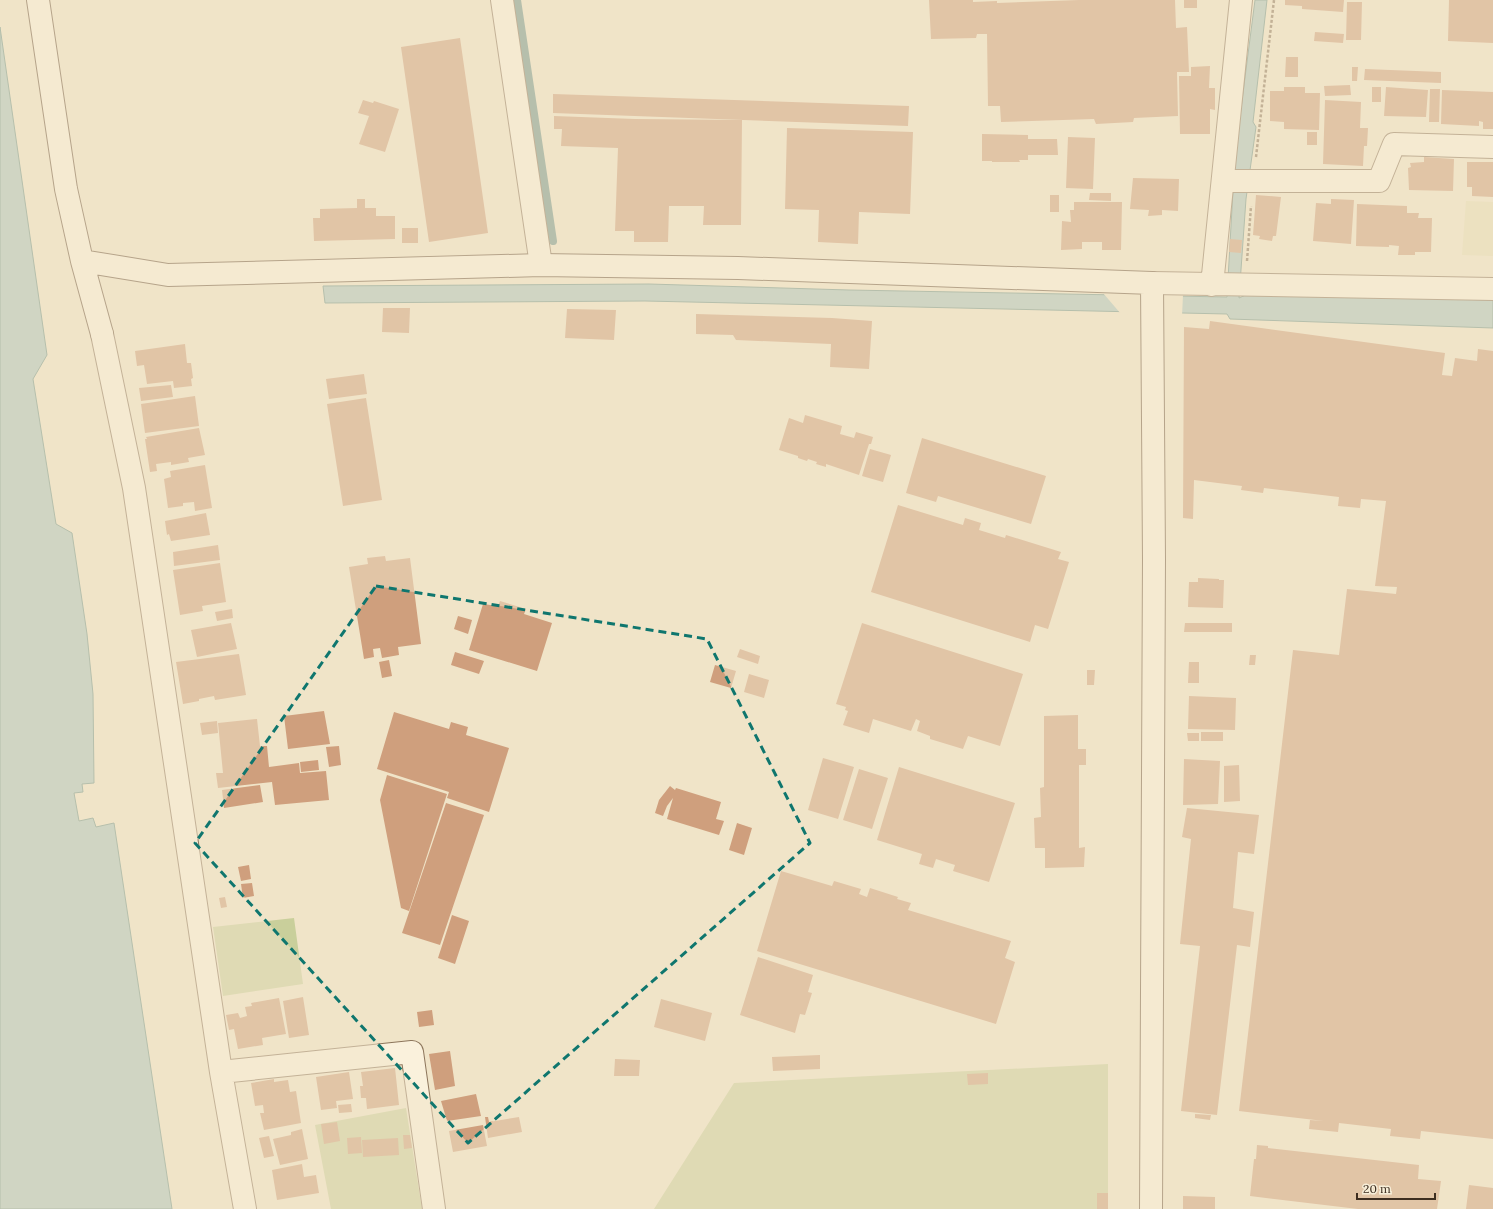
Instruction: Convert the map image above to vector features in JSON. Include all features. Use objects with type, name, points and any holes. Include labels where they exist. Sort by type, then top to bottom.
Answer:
[{"type":"street","points":[[38,0],[66,189],[82,261],[102,334],[134,488],[221,1072],[245,1209]]},
{"type":"street","points":[[502,0],[541,265]]},
{"type":"street","points":[[1231,285],[1239,181],[1241,0]]},
{"type":"street","points":[[1239,181],[1379,181],[1394,144],[1493,147]]},
{"type":"street","points":[[82,261],[168,274],[541,265],[738,268],[1231,285],[1493,289]]},
{"type":"street","points":[[1151,1209],[1154,567],[1152,283]]},
{"type":"street","points":[[221,1072],[412,1052],[434,1209]]},
{"type":"path","points":[[1231,285],[1239,181],[1274,0]]},
{"type":"highlighted area","points":[[376,586],[707,639],[810,843],[468,1143],[195,843]]},
{"type":"shaded area","points":[[1466,201],[1493,202],[1493,256],[1462,255]]},
{"type":"green space","points":[[294,918],[303,984],[223,996],[213,927]]},
{"type":"green space","points":[[1108,1064],[1108,1209],[654,1209],[734,1083]]},
{"type":"green space","points":[[406,1108],[422,1209],[331,1209],[315,1125]]},
{"type":"water","points":[[1255,0],[1267,0],[1253,122],[1256,127],[1246,199],[1239,298],[1248,294],[1493,300],[1493,328],[1230,319],[1227,314],[645,301],[325,303],[323,286],[649,284],[849,290],[1227,297],[1235,155]]},
{"type":"water","points":[[0,27],[47,355],[33,379],[56,524],[72,533],[87,634],[93,694],[94,783],[82,784],[83,792],[74,793],[79,821],[93,818],[96,827],[114,823],[172,1209],[0,1209]]},
{"type":"pier","points":[[1103,293],[1183,295],[1182,316],[1121,314]]},
{"type":"building","points":[[929,0],[973,0],[973,2],[997,1],[997,3],[1079,0],[1175,0],[1176,28],[1187,27],[1189,72],[1177,72],[1178,116],[1134,118],[1133,122],[1096,124],[1094,119],[1001,122],[1000,106],[988,106],[987,34],[977,34],[976,38],[931,39]]},
{"type":"building","points":[[1184,0],[1197,0],[1197,8],[1184,8]]},
{"type":"building","points":[[1285,0],[1344,0],[1343,12],[1302,9],[1302,6],[1285,5]]},
{"type":"building","points":[[1449,0],[1493,0],[1493,43],[1448,41]]},
{"type":"building","points":[[1347,2],[1362,2],[1361,40],[1346,40]]},
{"type":"building","points":[[1315,32],[1344,34],[1343,43],[1314,41]]},
{"type":"building","points":[[460,38],[488,233],[429,242],[401,47]]},
{"type":"building","points":[[1286,57],[1298,57],[1298,77],[1285,77]]},
{"type":"building","points":[[1210,66],[1209,88],[1215,88],[1215,110],[1210,109],[1210,134],[1180,134],[1179,76],[1191,76],[1191,67]]},
{"type":"building","points":[[1352,67],[1358,67],[1357,81],[1352,81]]},
{"type":"building","points":[[1365,69],[1441,72],[1441,83],[1364,80]]},
{"type":"building","points":[[1350,85],[1351,95],[1325,96],[1324,86]]},
{"type":"building","points":[[1284,87],[1305,87],[1305,93],[1320,93],[1319,130],[1284,129],[1284,122],[1270,121],[1270,91],[1284,91]]},
{"type":"building","points":[[1372,87],[1381,87],[1381,102],[1372,102]]},
{"type":"building","points":[[1386,87],[1428,90],[1426,117],[1384,116]]},
{"type":"building","points":[[1430,89],[1440,89],[1439,122],[1429,122]]},
{"type":"building","points":[[1442,90],[1493,92],[1493,129],[1483,129],[1483,122],[1479,121],[1479,126],[1441,124]]},
{"type":"building","points":[[553,94],[909,106],[908,126],[553,113]]},
{"type":"building","points":[[363,100],[373,103],[374,101],[399,109],[385,152],[359,144],[369,116],[358,113]]},
{"type":"building","points":[[1325,100],[1361,102],[1360,128],[1368,128],[1367,146],[1364,146],[1363,166],[1323,164]]},
{"type":"building","points":[[554,116],[635,119],[742,120],[741,225],[703,225],[704,206],[669,206],[668,242],[634,242],[634,231],[615,231],[618,148],[561,146],[562,129],[554,129]]},
{"type":"building","points":[[787,128],[913,132],[910,214],[859,212],[858,244],[818,242],[819,210],[785,209]]},
{"type":"building","points":[[1307,132],[1317,132],[1317,145],[1307,145]]},
{"type":"building","points":[[982,134],[1028,135],[1028,139],[1057,139],[1058,155],[1028,155],[1028,160],[1019,160],[1020,162],[982,161]]},
{"type":"building","points":[[1068,137],[1095,138],[1093,189],[1066,188]]},
{"type":"building","points":[[1424,157],[1454,159],[1453,191],[1409,190],[1408,168],[1411,167],[1410,163],[1424,162]]},
{"type":"building","points":[[1467,162],[1493,162],[1493,197],[1472,196],[1472,187],[1467,187]]},
{"type":"building","points":[[1133,178],[1179,179],[1178,211],[1162,210],[1162,215],[1148,216],[1149,210],[1130,209]]},
{"type":"building","points":[[1090,193],[1111,193],[1111,201],[1089,200]]},
{"type":"building","points":[[1050,195],[1059,195],[1059,212],[1050,212]]},
{"type":"building","points":[[1256,195],[1281,197],[1276,236],[1273,236],[1272,241],[1259,239],[1260,236],[1253,235]]},
{"type":"building","points":[[357,199],[365,199],[365,208],[376,208],[376,216],[395,216],[395,239],[314,241],[313,218],[320,218],[320,209],[357,208]]},
{"type":"building","points":[[1331,199],[1354,200],[1351,244],[1313,241],[1316,203],[1331,204]]},
{"type":"building","points":[[1074,202],[1122,202],[1121,250],[1102,250],[1102,242],[1082,242],[1082,249],[1061,250],[1062,221],[1071,222],[1070,210],[1074,210]]},
{"type":"building","points":[[1357,204],[1407,206],[1407,213],[1419,213],[1418,218],[1432,218],[1431,252],[1415,252],[1415,255],[1398,255],[1399,246],[1356,246]]},
{"type":"building","points":[[402,228],[418,228],[418,243],[402,243]]},
{"type":"building","points":[[1230,239],[1242,240],[1241,253],[1229,252]]},
{"type":"building","points":[[383,308],[410,308],[409,333],[382,332]]},
{"type":"building","points":[[567,309],[616,310],[614,340],[565,338]]},
{"type":"building","points":[[696,314],[832,318],[872,321],[869,369],[830,367],[831,344],[736,340],[733,335],[696,334]]},
{"type":"building","points":[[1210,321],[1445,353],[1442,375],[1452,376],[1455,358],[1477,361],[1478,349],[1493,351],[1493,1139],[1421,1131],[1420,1139],[1390,1136],[1391,1129],[1339,1123],[1338,1132],[1309,1129],[1310,1120],[1324,1121],[1239,1111],[1293,650],[1339,655],[1347,589],[1396,594],[1397,587],[1375,586],[1386,501],[1361,499],[1360,508],[1338,506],[1339,497],[1264,488],[1263,493],[1241,490],[1242,486],[1194,480],[1193,519],[1183,518],[1184,327],[1209,329]]},
{"type":"building","points":[[185,344],[187,363],[191,363],[193,378],[191,379],[192,386],[174,388],[173,381],[147,384],[144,365],[137,366],[135,351]]},
{"type":"building","points":[[364,374],[367,394],[329,399],[326,379]]},
{"type":"building","points":[[171,385],[173,397],[141,401],[139,388]]},
{"type":"building","points":[[195,396],[199,426],[145,433],[141,404]]},
{"type":"building","points":[[366,398],[382,500],[343,506],[327,404]]},
{"type":"building","points":[[805,415],[842,426],[840,434],[854,438],[856,432],[873,437],[871,444],[869,444],[859,475],[826,464],[826,467],[816,464],[817,462],[808,459],[807,461],[798,458],[798,456],[779,450],[789,418],[803,423]]},
{"type":"building","points":[[199,428],[205,455],[188,458],[189,462],[171,465],[171,462],[156,464],[157,471],[150,472],[145,439],[147,439],[146,437]]},
{"type":"building","points":[[922,438],[1046,476],[1031,524],[938,496],[936,502],[906,493]]},
{"type":"building","points":[[870,449],[891,455],[883,482],[862,476]]},
{"type":"building","points":[[205,465],[212,508],[195,511],[194,502],[183,503],[183,506],[168,508],[164,479],[171,477],[170,471]]},
{"type":"building","points":[[898,505],[963,525],[965,518],[981,523],[979,530],[1005,538],[1006,535],[1061,552],[1058,559],[1069,562],[1048,629],[1035,625],[1030,642],[871,592]]},
{"type":"building","points":[[206,513],[210,535],[171,541],[169,534],[167,535],[165,521]]},
{"type":"building","points":[[218,545],[220,560],[174,566],[173,552]]},
{"type":"building","points":[[385,556],[386,561],[410,558],[421,644],[398,647],[399,655],[382,658],[380,648],[373,649],[374,657],[364,659],[349,567],[368,564],[367,558]]},
{"type":"building","points":[[220,563],[226,602],[202,606],[203,611],[180,615],[173,570]]},
{"type":"building","points":[[1198,578],[1224,580],[1223,608],[1188,607],[1189,582],[1198,582]]},
{"type":"building","points":[[500,601],[526,609],[524,614],[552,623],[537,671],[469,650],[483,604],[498,606]]},
{"type":"building","points":[[232,609],[233,618],[217,621],[215,612]]},
{"type":"building","points":[[458,616],[472,620],[468,634],[454,629]]},
{"type":"building","points":[[231,623],[237,649],[197,657],[191,630]]},
{"type":"building","points":[[862,623],[1023,674],[1000,746],[968,736],[963,749],[930,739],[930,736],[917,731],[920,721],[916,719],[911,731],[873,719],[869,733],[843,725],[848,711],[845,710],[846,707],[836,704]]},
{"type":"building","points":[[1185,623],[1232,623],[1232,632],[1184,632]]},
{"type":"building","points":[[740,649],[760,656],[758,664],[737,657]]},
{"type":"building","points":[[455,652],[484,661],[479,674],[451,665]]},
{"type":"building","points":[[239,654],[246,695],[215,700],[214,696],[183,704],[176,662]]},
{"type":"building","points":[[1250,655],[1256,655],[1255,665],[1249,665]]},
{"type":"building","points":[[389,660],[392,676],[382,678],[379,662]]},
{"type":"building","points":[[1189,662],[1199,662],[1199,683],[1188,683]]},
{"type":"building","points":[[715,665],[736,671],[731,688],[710,682]]},
{"type":"building","points":[[1087,670],[1095,670],[1094,685],[1087,685]]},
{"type":"building","points":[[749,674],[769,680],[764,698],[744,692]]},
{"type":"building","points":[[1189,696],[1236,698],[1235,730],[1188,729]]},
{"type":"building","points":[[324,711],[330,744],[288,749],[284,716]]},
{"type":"building","points":[[394,712],[449,729],[451,722],[468,727],[466,735],[509,748],[489,812],[447,798],[449,792],[377,769]]},
{"type":"building","points":[[1078,715],[1078,749],[1086,749],[1086,765],[1079,765],[1079,848],[1085,847],[1084,867],[1045,868],[1045,848],[1035,848],[1034,818],[1041,817],[1040,788],[1044,787],[1044,716]]},
{"type":"building","points":[[257,719],[260,746],[267,746],[269,767],[299,763],[300,773],[326,771],[329,800],[275,805],[272,782],[218,788],[216,773],[223,773],[218,723]]},
{"type":"building","points":[[217,721],[218,733],[202,735],[200,723]]},
{"type":"building","points":[[1201,732],[1223,732],[1223,741],[1201,741]]},
{"type":"building","points":[[1187,733],[1199,733],[1199,741],[1188,741]]},
{"type":"building","points":[[339,746],[341,765],[329,767],[326,747]]},
{"type":"building","points":[[823,758],[854,767],[838,819],[808,810]]},
{"type":"building","points":[[1184,759],[1220,761],[1218,804],[1183,805]]},
{"type":"building","points":[[318,760],[319,770],[301,772],[300,762]]},
{"type":"building","points":[[1239,765],[1240,801],[1224,802],[1224,766]]},
{"type":"building","points":[[899,767],[1015,803],[989,882],[953,871],[955,865],[936,859],[933,868],[919,864],[922,854],[877,840]]},
{"type":"building","points":[[859,769],[888,778],[872,829],[843,820]]},
{"type":"building","points":[[387,775],[447,794],[409,911],[401,908],[380,800]]},
{"type":"building","points":[[260,785],[263,802],[224,808],[222,790]]},
{"type":"building","points":[[670,786],[675,790],[676,788],[721,802],[716,819],[724,821],[719,835],[667,819],[673,798],[667,806],[663,816],[655,813],[659,800]]},
{"type":"building","points":[[446,803],[484,815],[440,945],[402,933]]},
{"type":"building","points":[[1187,808],[1259,815],[1254,854],[1238,852],[1233,908],[1254,912],[1250,947],[1237,945],[1217,1115],[1181,1111],[1200,946],[1180,944],[1191,839],[1182,837]]},
{"type":"building","points":[[737,823],[752,828],[744,855],[729,850]]},
{"type":"building","points":[[249,865],[251,879],[241,881],[238,867]]},
{"type":"building","points":[[781,871],[832,886],[834,881],[861,889],[859,894],[867,897],[870,888],[911,903],[908,910],[1011,941],[1005,958],[1015,962],[996,1024],[757,951]]},
{"type":"building","points":[[252,883],[254,896],[243,898],[241,884]]},
{"type":"building","points":[[225,897],[227,907],[221,908],[219,898]]},
{"type":"building","points":[[452,915],[469,921],[455,964],[438,958]]},
{"type":"building","points":[[758,957],[813,975],[808,992],[812,993],[805,1015],[800,1014],[795,1033],[740,1015]]},
{"type":"building","points":[[303,997],[309,1035],[289,1038],[283,1001]]},
{"type":"building","points":[[279,998],[286,1034],[262,1038],[263,1045],[238,1049],[234,1029],[229,1030],[226,1015],[238,1013],[240,1018],[247,1016],[245,1007],[252,1006],[251,1003]]},
{"type":"building","points":[[661,999],[712,1013],[705,1041],[654,1027]]},
{"type":"building","points":[[432,1010],[434,1025],[419,1027],[417,1012]]},
{"type":"building","points":[[450,1051],[455,1086],[435,1090],[429,1054]]},
{"type":"building","points":[[820,1055],[820,1069],[773,1071],[772,1057]]},
{"type":"building","points":[[615,1059],[640,1060],[639,1076],[614,1076]]},
{"type":"building","points":[[395,1068],[399,1105],[367,1109],[366,1098],[361,1098],[360,1086],[363,1086],[361,1072]]},
{"type":"building","points":[[349,1072],[353,1099],[336,1101],[337,1108],[321,1110],[316,1077]]},
{"type":"building","points":[[988,1073],[988,1084],[968,1085],[967,1074]]},
{"type":"building","points":[[274,1079],[274,1082],[288,1080],[290,1092],[296,1091],[301,1123],[264,1130],[260,1113],[264,1113],[263,1105],[255,1106],[251,1083]]},
{"type":"building","points":[[476,1094],[481,1116],[447,1121],[441,1101]]},
{"type":"building","points":[[351,1104],[352,1112],[339,1113],[338,1105]]},
{"type":"building","points":[[1195,1114],[1211,1115],[1210,1120],[1195,1118]]},
{"type":"building","points":[[485,1117],[488,1117],[489,1122],[519,1117],[522,1132],[488,1138]]},
{"type":"building","points":[[337,1122],[340,1141],[324,1144],[321,1124]]},
{"type":"building","points":[[483,1125],[487,1146],[453,1152],[449,1131]]},
{"type":"building","points":[[302,1129],[308,1159],[280,1165],[273,1139],[291,1135],[291,1132]]},
{"type":"building","points":[[403,1135],[410,1135],[412,1148],[404,1149]]},
{"type":"building","points":[[269,1136],[274,1156],[264,1158],[259,1138]]},
{"type":"building","points":[[361,1137],[362,1153],[348,1154],[347,1138]]},
{"type":"building","points":[[398,1138],[399,1155],[363,1157],[362,1140]]},
{"type":"building","points":[[1257,1145],[1268,1146],[1268,1148],[1419,1165],[1418,1179],[1441,1181],[1437,1209],[1358,1209],[1250,1196]]},
{"type":"building","points":[[302,1164],[304,1177],[316,1175],[319,1193],[277,1200],[272,1170]]},
{"type":"building","points":[[1469,1185],[1493,1188],[1493,1209],[1466,1209]]},
{"type":"building","points":[[1097,1193],[1108,1193],[1108,1209],[1097,1209]]},
{"type":"building","points":[[1183,1196],[1215,1197],[1215,1209],[1183,1209]]},
{"type":"waterway","points":[[517,0],[553,241]]}]
